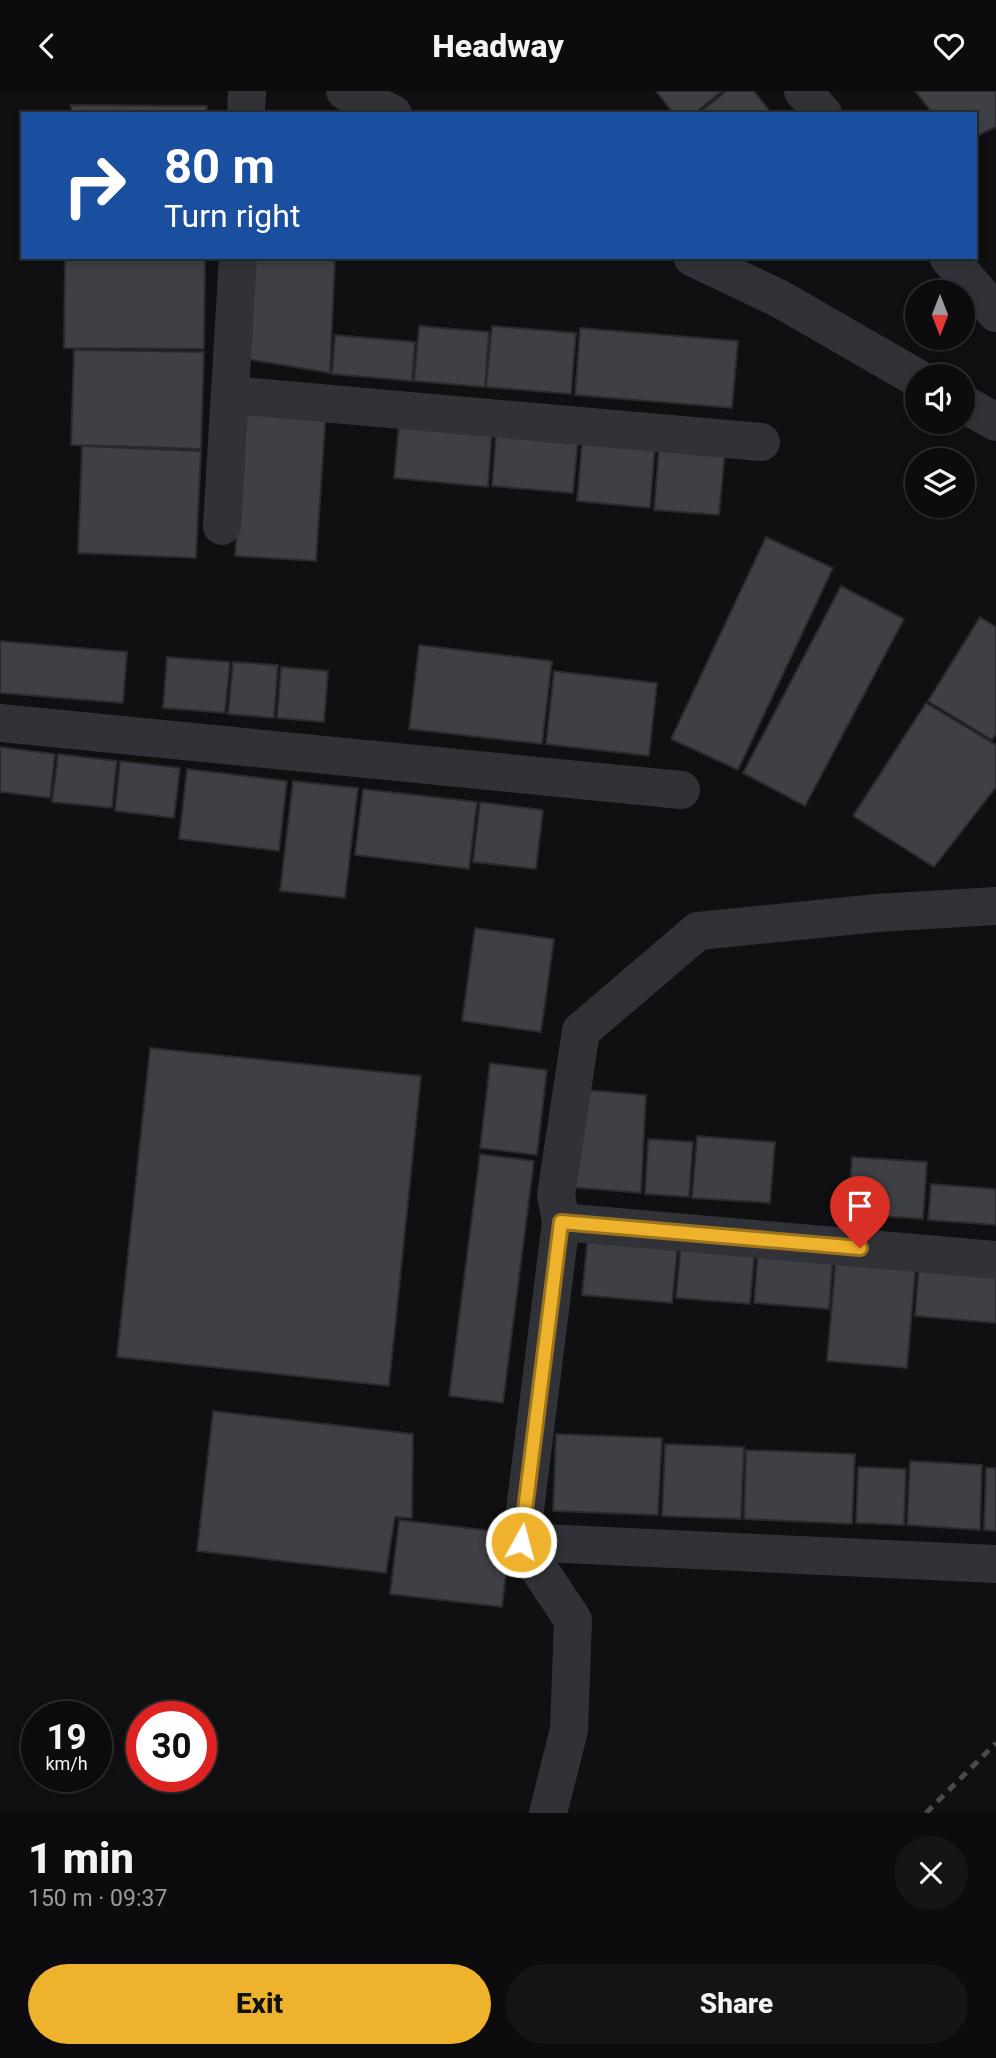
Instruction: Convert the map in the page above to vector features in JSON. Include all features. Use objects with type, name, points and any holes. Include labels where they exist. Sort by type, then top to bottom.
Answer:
[{"type":"street","points":[[246,112],[247,91]]},
{"type":"street","points":[[345,91],[389,112]]},
{"type":"street","points":[[395,112],[415,91]]},
{"type":"street","points":[[803,91],[821,112]]},
{"type":"street","points":[[222,526],[238,259]]},
{"type":"street","points":[[696,259],[780,299],[905,370]]},
{"type":"street","points":[[950,259],[996,313]]},
{"type":"street","points":[[231,395],[761,442]]},
{"type":"street","points":[[975,410],[996,422]]},
{"type":"street","points":[[0,723],[681,790]]},
{"type":"street","points":[[548,1813],[569,1730],[573,1620],[521,1542],[561,1222],[556,1195],[581,1031],[698,931],[877,913],[996,906]]},
{"type":"street","points":[[561,1222],[996,1260]]},
{"type":"street","points":[[521,1542],[996,1564]]},
{"type":"building","points":[[656,91],[722,91],[696,112],[672,112]]},
{"type":"building","points":[[726,91],[754,91],[770,112],[700,112]]},
{"type":"building","points":[[915,91],[996,91],[996,127],[977,136],[977,112],[931,112]]},
{"type":"building","points":[[71,105],[207,106],[206,112],[71,112]]},
{"type":"building","points":[[65,259],[205,259],[204,349],[64,348]]},
{"type":"building","points":[[249,259],[335,259],[330,373],[246,359]]},
{"type":"building","points":[[419,326],[489,332],[485,387],[414,381]]},
{"type":"building","points":[[492,326],[576,333],[571,394],[486,387]]},
{"type":"building","points":[[580,328],[738,341],[732,408],[575,395]]},
{"type":"building","points":[[335,335],[415,342],[412,381],[332,374]]},
{"type":"building","points":[[74,350],[204,352],[201,449],[71,445]]},
{"type":"building","points":[[246,405],[326,411],[316,561],[235,556]]},
{"type":"building","points":[[399,425],[492,433],[488,487],[394,478]]},
{"type":"building","points":[[496,433],[578,440],[573,493],[492,486]]},
{"type":"building","points":[[582,441],[655,447],[650,508],[577,501]]},
{"type":"building","points":[[82,446],[201,451],[196,558],[78,553]]},
{"type":"building","points":[[659,447],[725,452],[719,515],[654,510]]},
{"type":"building","points":[[766,537],[833,568],[738,770],[671,739]]},
{"type":"building","points":[[841,586],[904,619],[805,806],[743,773]]},
{"type":"building","points":[[980,617],[996,627],[996,734],[992,740],[928,701]]},
{"type":"building","points":[[0,641],[127,652],[123,703],[0,693]]},
{"type":"building","points":[[419,645],[552,661],[542,744],[409,729]]},
{"type":"building","points":[[167,657],[230,662],[225,713],[163,708]]},
{"type":"building","points":[[233,662],[278,665],[274,718],[228,714]]},
{"type":"building","points":[[281,667],[328,671],[324,722],[277,718]]},
{"type":"building","points":[[554,671],[657,683],[649,756],[546,744]]},
{"type":"building","points":[[926,703],[996,745],[996,787],[934,867],[853,816]]},
{"type":"building","points":[[0,747],[55,754],[50,798],[0,792]]},
{"type":"building","points":[[58,754],[117,761],[112,808],[52,802]]},
{"type":"building","points":[[120,761],[180,768],[174,818],[115,811]]},
{"type":"building","points":[[187,769],[287,781],[279,851],[179,839]]},
{"type":"building","points":[[293,781],[358,788],[345,898],[280,891]]},
{"type":"building","points":[[363,789],[477,802],[469,869],[355,855]]},
{"type":"building","points":[[480,802],[543,810],[536,869],[473,862]]},
{"type":"building","points":[[475,928],[554,939],[541,1032],[462,1021]]},
{"type":"building","points":[[150,1048],[421,1076],[389,1386],[117,1357]]},
{"type":"building","points":[[490,1063],[547,1070],[537,1155],[480,1148]]},
{"type":"building","points":[[576,1089],[646,1095],[641,1193],[568,1187]]},
{"type":"building","points":[[697,1136],[775,1142],[770,1203],[692,1198]]},
{"type":"building","points":[[648,1139],[693,1142],[689,1197],[645,1194]]},
{"type":"building","points":[[480,1154],[534,1161],[503,1403],[449,1396]]},
{"type":"building","points":[[852,1157],[927,1162],[923,1219],[848,1214]]},
{"type":"building","points":[[931,1184],[996,1189],[996,1225],[928,1220]]},
{"type":"building","points":[[588,1235],[678,1243],[672,1303],[582,1295]]},
{"type":"building","points":[[681,1243],[755,1249],[750,1304],[676,1298]]},
{"type":"building","points":[[758,1250],[833,1256],[829,1309],[754,1303]]},
{"type":"building","points":[[836,1256],[916,1263],[907,1368],[827,1361]]},
{"type":"building","points":[[919,1264],[996,1271],[996,1323],[915,1316]]},
{"type":"building","points":[[213,1411],[413,1434],[412,1518],[395,1517],[386,1573],[197,1551]]},
{"type":"building","points":[[556,1434],[662,1438],[658,1515],[553,1511]]},
{"type":"building","points":[[665,1444],[744,1447],[741,1519],[662,1516]]},
{"type":"building","points":[[746,1450],[855,1454],[852,1524],[744,1519]]},
{"type":"building","points":[[910,1461],[982,1465],[980,1530],[907,1525]]},
{"type":"building","points":[[858,1467],[906,1469],[904,1525],[856,1523]]},
{"type":"building","points":[[986,1468],[996,1468],[996,1531],[984,1530]]},
{"type":"building","points":[[399,1520],[511,1533],[502,1607],[390,1594]]},
{"type":"railway","points":[[926,1813],[996,1743]]},
{"type":"route","points":[[521,1542],[561,1222],[860,1248]]}]
